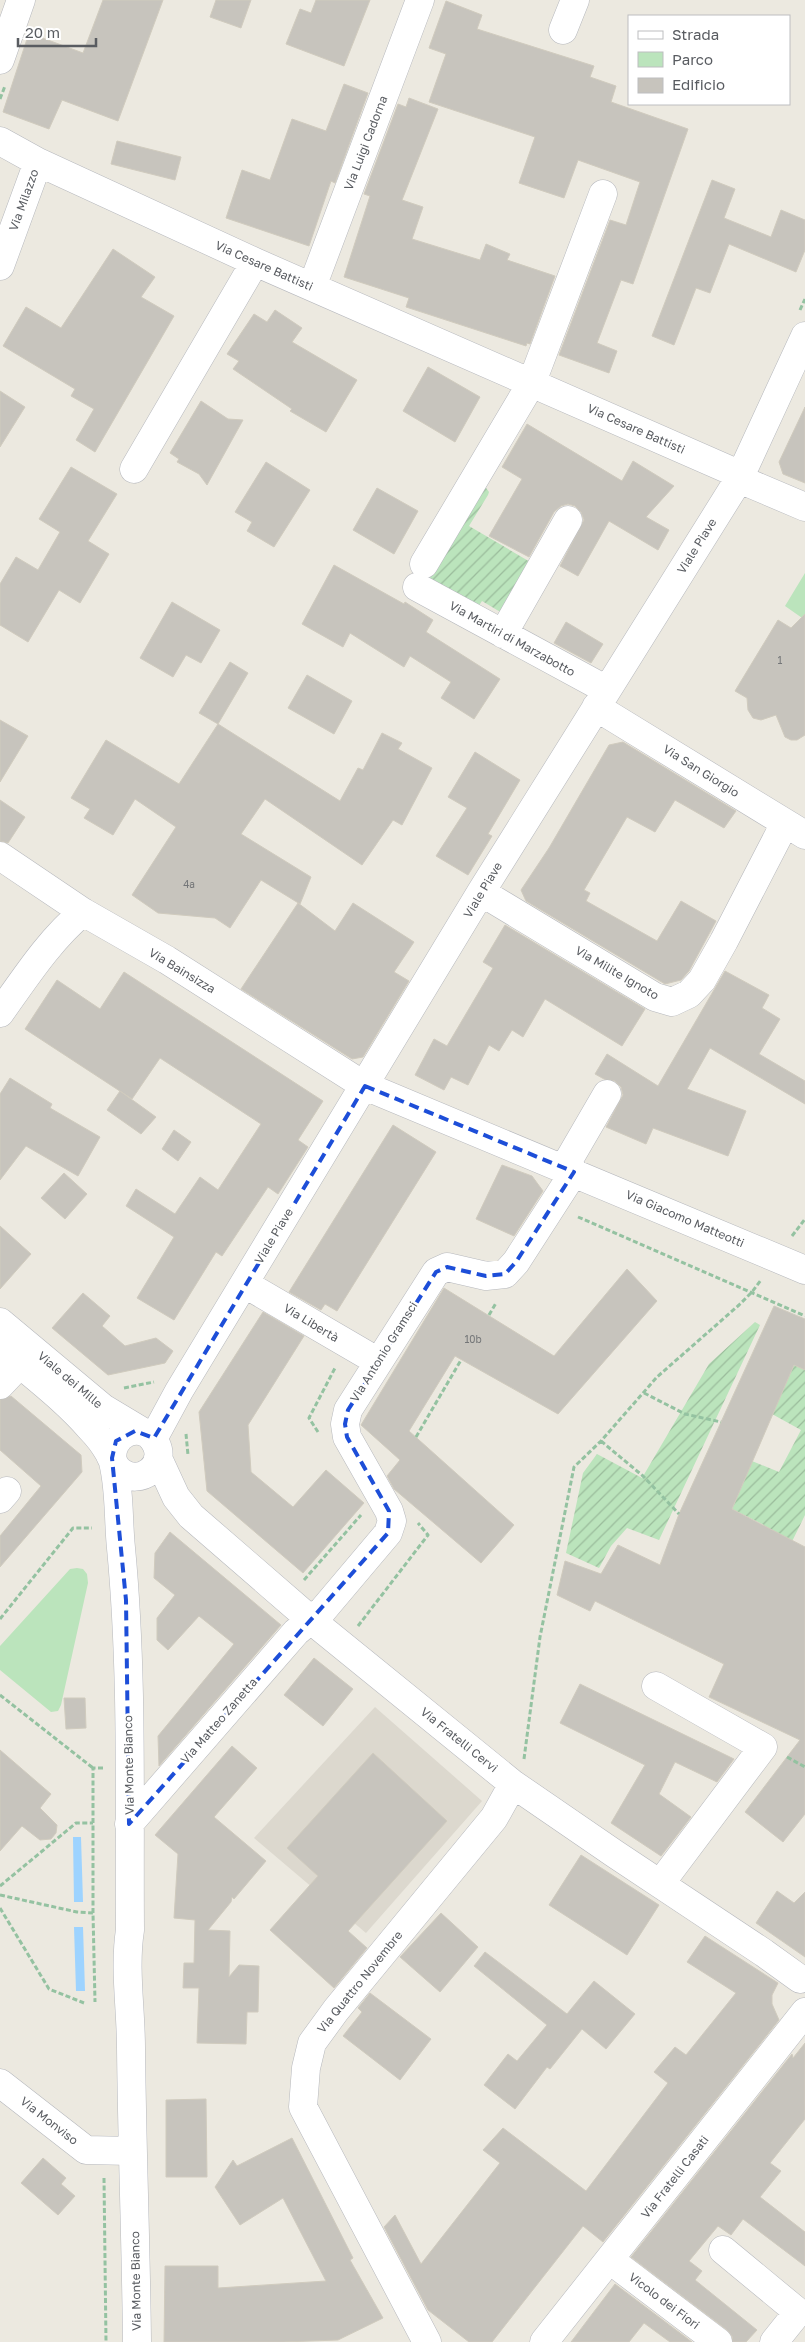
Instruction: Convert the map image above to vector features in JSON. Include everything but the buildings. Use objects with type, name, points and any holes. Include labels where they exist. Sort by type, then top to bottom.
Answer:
[{"type":"street","points":[[0,60],[21,0]]},
{"type":"street","name":"Via Luigi Cadorna","points":[[312,287],[420,0]]},
{"type":"street","points":[[563,30],[575,0]]},
{"type":"street","name":"Via Cesare Battisti","points":[[0,141],[38,162],[255,262],[532,382],[805,508]]},
{"type":"street","name":"Via Milazzo","points":[[0,266],[38,162]]},
{"type":"street","points":[[532,382],[603,194]]},
{"type":"street","points":[[134,469],[255,262]]},
{"type":"street","name":"Viale Piave","points":[[126,1600],[133,1515],[136,1502],[151,1451],[179,1391],[481,892],[740,477],[805,336]]},
{"type":"street","name":"Via Martiri di Marzabotto","points":[[532,382],[421,576],[503,634],[602,699]]},
{"type":"street","points":[[503,634],[568,520]]},
{"type":"street","name":"Via San Giorgio","points":[[602,699],[756,816],[795,829]]},
{"type":"street","name":"Via Milite Ignoto","points":[[481,892],[655,997],[672,1002],[689,994],[731,945],[795,829]]},
{"type":"street","name":"Via Bainsizza","points":[[0,856],[84,912],[167,960],[364,1086]]},
{"type":"street","points":[[0,1013],[38,960],[70,922],[84,912]]},
{"type":"street","name":"Via Giacomo Matteotti","points":[[364,1086],[805,1270]]},
{"type":"street","points":[[569,1170],[607,1094]]},
{"type":"street","name":"Via Antonio Gramsci","points":[[311,1620],[322,1610],[388,1533],[392,1521],[389,1511],[347,1437],[345,1424],[348,1410],[377,1361],[436,1272],[447,1267],[486,1276],[504,1274],[516,1262],[569,1170]]},
{"type":"street","name":"Via Libertà","points":[[245,1284],[377,1361]]},
{"type":"street","name":"Viale dei Mille","points":[[0,1322],[103,1408],[151,1451]]},
{"type":"street","points":[[0,1385],[10,1355]]},
{"type":"street","name":"Viale dei Mille","points":[[10,1355],[89,1427],[105,1446],[113,1462]]},
{"type":"street","points":[[113,1462],[119,1471],[128,1476],[138,1477],[151,1451],[130,1432],[119,1438],[112,1449],[113,1462],[118,1490],[119,1530],[126,1600]]},
{"type":"street","name":"Via Fratelli Cervi","points":[[151,1451],[176,1497],[191,1516],[507,1794],[660,1884],[803,1976]]},
{"type":"street","name":"Via Monte Bianco","points":[[126,1600],[130,1824],[130,1930],[128,1961],[131,2004],[132,2150],[136,2220],[137,2342]]},
{"type":"street","name":"Via Matteo Zanetta","points":[[130,1824],[296,1632],[311,1620]]},
{"type":"street","points":[[656,1686],[763,1747],[660,1884]]},
{"type":"street","name":"Via Quattro Novembre","points":[[427,2342],[303,2107],[306,2068],[312,2043],[494,1818],[507,1794]]},
{"type":"street","name":"Via Monte Bianco","points":[[130,1930],[146,1969],[148,1991],[150,2125],[136,2220]]},
{"type":"street","points":[[803,1976],[798,1996],[805,2011]]},
{"type":"street","name":"Via Fratelli Casati","points":[[544,2342],[805,2011]]},
{"type":"street","name":"Via Monviso","points":[[0,2083],[86,2150],[132,2150]]},
{"type":"street","points":[[723,2250],[798,2312],[774,2342]]},
{"type":"street","name":"Vicolo dei Fiori","points":[[610,2260],[718,2342]]},
{"type":"path","points":[[571,1214],[805,1316]]},
{"type":"path","points":[[507,1794],[524,1760],[540,1637],[574,1467],[601,1442],[657,1378],[752,1292],[805,1219]]},
{"type":"path","points":[[489,1315],[498,1299]]},
{"type":"path","points":[[319,1434],[308,1418],[348,1344]]},
{"type":"path","points":[[416,1437],[461,1360]]},
{"type":"path","points":[[644,1393],[685,1414],[720,1422]]},
{"type":"path","points":[[427,1404],[433,1407]]},
{"type":"path","points":[[601,1442],[643,1476],[679,1514]]},
{"type":"path","points":[[302,1582],[363,1513]]},
{"type":"path","points":[[0,1620],[73,1528],[94,1528],[93,1520]]},
{"type":"path","points":[[0,1695],[93,1768],[104,1768]]},
{"type":"path","points":[[93,1768],[95,2002]]},
{"type":"path","points":[[0,1886],[76,1823],[93,1823]]},
{"type":"path","points":[[0,1895],[77,1912],[93,1913]]},
{"type":"path","points":[[0,1908],[49,1990],[84,2003]]},
{"type":"path","points":[[104,2151],[106,2342]]},
{"type":"highlighted area","points":[[365,1086],[574,1172],[516,1262],[505,1274],[486,1276],[447,1267],[436,1272],[348,1410],[345,1424],[347,1437],[389,1511],[388,1533],[129,1824],[126,1600],[112,1458],[116,1441],[135,1431],[154,1438]]},
{"type":"shaded area","points":[[375,1707],[482,1801],[366,1933],[254,1838]]},
{"type":"green space","points":[[484,485],[489,492],[488,495],[469,526],[537,566],[507,616],[482,601],[476,610],[423,581]]},
{"type":"green space","points":[[805,573],[805,620],[785,606]]},
{"type":"green space","points":[[755,1322],[760,1325],[659,1540],[627,1528],[611,1546],[599,1568],[566,1553],[583,1473],[597,1454],[642,1478],[709,1364]]},
{"type":"green space","points":[[794,1365],[805,1370],[805,1515],[758,1611],[764,1525],[732,1509],[752,1461],[779,1472],[801,1430],[772,1414]]},
{"type":"green space","points":[[70,1569],[83,1569],[87,1574],[88,1583],[61,1705],[58,1711],[51,1712],[0,1670],[0,1646]]},
{"type":"water","points":[[73,1837],[81,1837],[83,1902],[74,1902]]},
{"type":"water","points":[[74,1927],[83,1927],[85,1991],[76,1991]]}]
